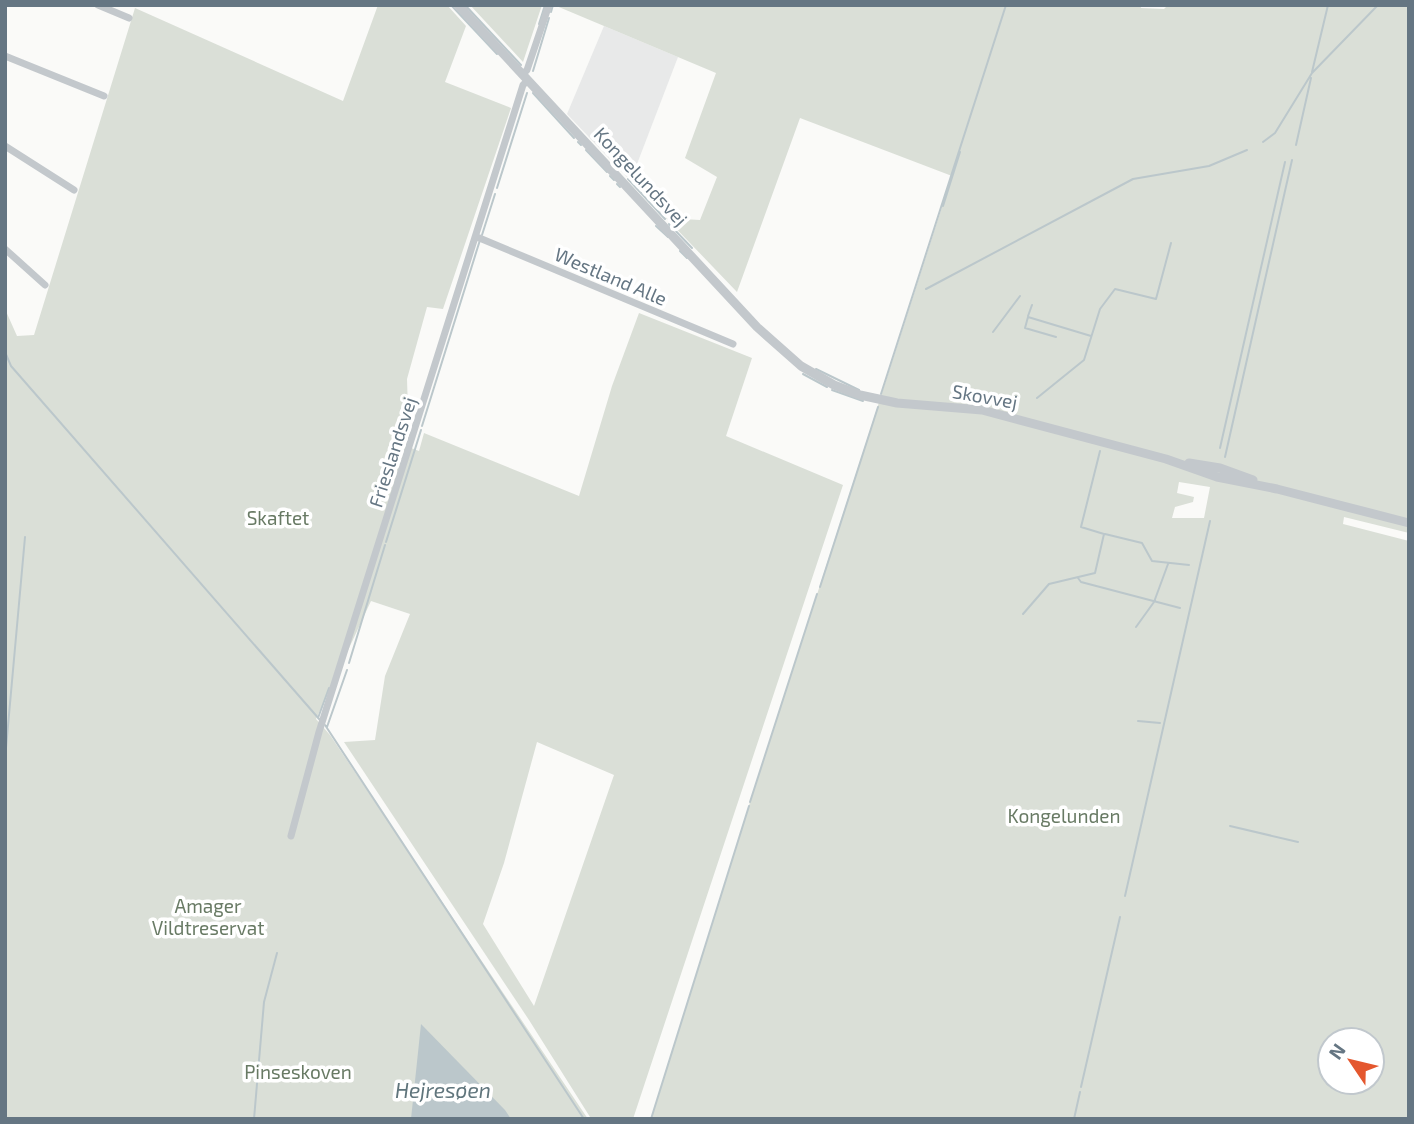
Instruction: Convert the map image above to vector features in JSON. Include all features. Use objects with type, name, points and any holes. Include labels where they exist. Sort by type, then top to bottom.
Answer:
[{"type":"street","points":[[98,5],[128,18]]},
{"type":"street","name":"Kongelundsvej","points":[[458,5],[757,327],[802,366]]},
{"type":"street","name":"Frieslandsvej","points":[[291,836],[319,732],[549,5]]},
{"type":"street","points":[[5,56],[104,96]]},
{"type":"street","points":[[5,146],[74,190]]},
{"type":"street","name":"Westland Alle","points":[[477,237],[733,344]]},
{"type":"street","points":[[5,249],[45,285]]},
{"type":"street","name":"Skovvej","points":[[802,366],[847,391],[871,398],[897,403],[982,410],[1166,459],[1220,468],[1277,489],[1409,523]]},
{"type":"shaded area","points":[[604,26],[678,57],[637,164],[627,177],[567,114]]},
{"type":"green space","points":[[378,5],[447,5],[466,26],[445,82],[511,108],[443,309],[427,307],[407,379],[408,411],[398,443],[419,451],[424,433],[579,496],[612,386],[639,313],[752,358],[726,436],[843,485],[633,1119],[590,1117],[529,1020],[344,742],[375,740],[385,676],[410,614],[371,601],[316,719],[330,735],[588,1119],[5,1119],[5,309],[17,336],[34,335],[135,8],[343,101]],"holes":[[[537,742],[614,775],[534,1006],[483,924],[504,863]]]},
{"type":"green space","points":[[470,5],[542,5],[523,62]]},
{"type":"green space","name":"Kongelunden","points":[[554,5],[1140,5],[1141,8],[1164,9],[1168,5],[1409,5],[1409,533],[1344,517],[1343,524],[1409,541],[1409,1119],[651,1119],[952,176],[800,118],[737,292],[666,218],[700,220],[717,177],[685,158],[716,73]],"holes":[[[1179,482],[1210,487],[1204,518],[1172,518],[1175,507],[1193,502],[1194,497],[1177,493]]]},
{"type":"water","name":"Hejresøen","points":[[421,1024],[505,1110],[511,1119],[411,1119]]},
{"type":"waterway","points":[[451,5],[497,54]]},
{"type":"waterway","points":[[465,5],[521,65]]},
{"type":"waterway","points":[[539,24],[545,5]]},
{"type":"waterway","points":[[551,12],[553,5]]},
{"type":"waterway","points":[[881,394],[1006,5]]},
{"type":"waterway","points":[[1312,72],[1328,5]]},
{"type":"waterway","points":[[1263,142],[1275,133],[1312,73],[1378,5]]},
{"type":"waterway","points":[[533,71],[549,18]]},
{"type":"waterway","points":[[1296,145],[1311,78]]},
{"type":"waterway","points":[[497,188],[527,93]]},
{"type":"waterway","points":[[533,93],[574,138]]},
{"type":"waterway","points":[[578,142],[581,145]]},
{"type":"waterway","points":[[586,150],[607,172]]},
{"type":"waterway","points":[[926,289],[1133,179],[1209,166],[1247,150]]},
{"type":"waterway","points":[[943,206],[960,152]]},
{"type":"waterway","points":[[1225,457],[1292,160]]},
{"type":"waterway","points":[[1220,448],[1285,162]]},
{"type":"waterway","points":[[610,176],[614,180]]},
{"type":"waterway","points":[[628,179],[665,219]]},
{"type":"waterway","points":[[617,184],[620,187]]},
{"type":"waterway","points":[[482,235],[495,194]]},
{"type":"waterway","points":[[669,224],[692,248]]},
{"type":"waterway","points":[[656,226],[668,237]]},
{"type":"waterway","points":[[422,426],[480,240]]},
{"type":"waterway","points":[[1037,398],[1084,360],[1100,309],[1115,289],[1156,299],[1171,243]]},
{"type":"waterway","points":[[680,251],[687,258]]},
{"type":"waterway","points":[[993,332],[1020,296]]},
{"type":"waterway","points":[[1028,316],[1032,305]]},
{"type":"waterway","points":[[1056,337],[1025,328],[1028,317],[1091,336]]},
{"type":"waterway","points":[[5,352],[11,366],[320,720]]},
{"type":"waterway","points":[[816,369],[859,390]]},
{"type":"waterway","points":[[803,374],[827,387]]},
{"type":"waterway","points":[[832,390],[863,401]]},
{"type":"waterway","points":[[820,587],[878,407]]},
{"type":"waterway","points":[[386,542],[421,430]]},
{"type":"waterway","points":[[1023,614],[1049,584],[1095,573],[1104,534],[1081,527],[1100,451]]},
{"type":"waterway","points":[[1125,896],[1210,521]]},
{"type":"waterway","points":[[1105,534],[1142,543],[1152,561],[1189,565]]},
{"type":"waterway","points":[[5,759],[25,537]]},
{"type":"waterway","points":[[349,663],[385,545]]},
{"type":"waterway","points":[[1136,627],[1154,602],[1168,564]]},
{"type":"waterway","points":[[1078,578],[1081,582],[1180,608]]},
{"type":"waterway","points":[[750,802],[817,594]]},
{"type":"waterway","points":[[327,727],[347,670]]},
{"type":"waterway","points":[[318,718],[329,688]]},
{"type":"waterway","points":[[1138,721],[1160,723]]},
{"type":"waterway","points":[[325,725],[584,1119]]},
{"type":"waterway","points":[[651,1119],[749,806]]},
{"type":"waterway","points":[[1230,826],[1298,842]]},
{"type":"waterway","points":[[1081,1087],[1120,917]]},
{"type":"waterway","points":[[254,1119],[264,1002],[277,953]]},
{"type":"waterway","points":[[1074,1119],[1080,1092]]},
{"type":"park label","name":"Skaftet","points":[[278,517]]},
{"type":"park label","name":"Amager Vildtreservat","points":[[208,916]]},
{"type":"park label","name":"Pinseskoven","points":[[298,1071]]}]
